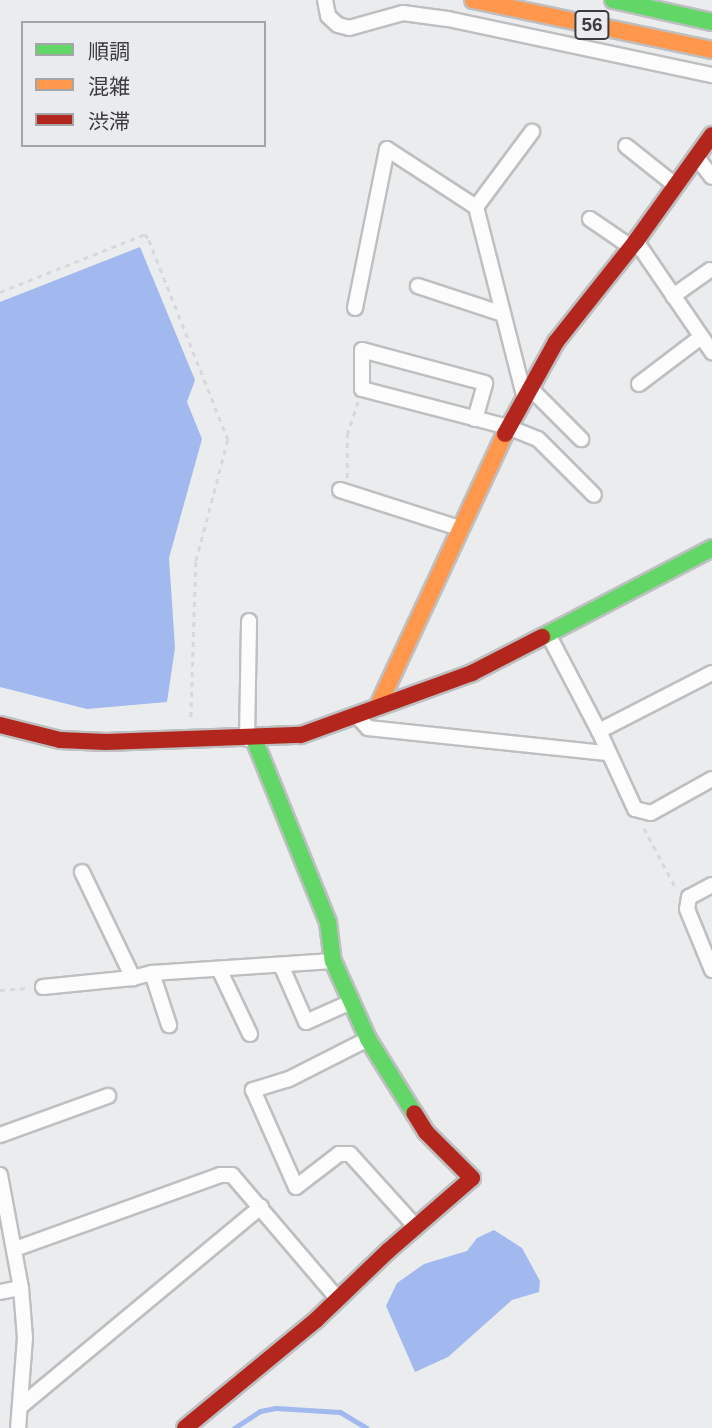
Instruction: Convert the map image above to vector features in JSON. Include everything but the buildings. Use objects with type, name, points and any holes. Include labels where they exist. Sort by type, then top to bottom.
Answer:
[{"type":"street","points":[[325,0],[328,16],[338,25],[349,28],[403,13],[448,19],[712,75]]},
{"type":"street","name":"56","points":[[473,0],[712,50]]},
{"type":"street","name":"56","points":[[613,0],[712,22]]},
{"type":"street","points":[[476,207],[532,132]]},
{"type":"street","points":[[378,706],[459,528],[526,391],[556,342],[633,244],[712,135]]},
{"type":"street","points":[[626,146],[675,185]]},
{"type":"street","points":[[355,308],[387,149],[476,207],[526,391],[581,439]]},
{"type":"street","points":[[696,156],[712,177]]},
{"type":"street","points":[[590,219],[633,244],[712,352]]},
{"type":"street","points":[[673,296],[710,270]]},
{"type":"street","points":[[418,286],[503,314]]},
{"type":"street","points":[[639,384],[701,337]]},
{"type":"street","points":[[475,419],[485,383],[362,350],[362,389],[508,427],[538,439],[594,495]]},
{"type":"street","points":[[344,491],[459,528]]},
{"type":"street","points":[[0,725],[60,740],[250,739],[301,735],[471,673],[712,548]]},
{"type":"street","points":[[185,1428],[316,1320],[337,1298],[472,1178],[426,1132],[368,1039],[333,961],[328,922],[250,739],[249,621]]},
{"type":"street","points":[[548,634],[599,731],[635,809],[651,813],[712,779]]},
{"type":"street","points":[[599,731],[712,673]]},
{"type":"street","points":[[356,715],[368,728],[607,753]]},
{"type":"street","points":[[82,872],[133,978]]},
{"type":"street","points":[[712,885],[689,897],[687,909],[712,970]]},
{"type":"street","points":[[43,987],[133,978],[152,973],[333,961]]},
{"type":"street","points":[[281,965],[306,1022],[351,1002]]},
{"type":"street","points":[[219,969],[250,1034]]},
{"type":"street","points":[[152,973],[169,1026]]},
{"type":"street","points":[[368,1039],[289,1079],[253,1090],[296,1187],[339,1154],[350,1154],[416,1227]]},
{"type":"street","points":[[0,1135],[108,1096]]},
{"type":"street","points":[[0,1175],[21,1288],[25,1338],[18,1428]]},
{"type":"street","points":[[15,1249],[220,1175],[232,1175],[337,1298]]},
{"type":"street","points":[[21,1406],[261,1207]]},
{"type":"street","points":[[0,1292],[21,1288]]},
{"type":"path","points":[[0,292],[145,234],[149,240],[228,440],[196,562],[194,685],[190,740]]},
{"type":"path","points":[[344,491],[347,435],[362,389]]},
{"type":"path","points":[[635,809],[687,909]]},
{"type":"path","points":[[0,990],[43,987]]},
{"type":"water","points":[[140,247],[195,380],[187,402],[202,439],[169,558],[175,648],[167,702],[87,709],[0,687],[0,302]]},
{"type":"water","points":[[494,1230],[522,1248],[540,1281],[539,1292],[512,1300],[448,1357],[415,1372],[386,1306],[397,1283],[424,1264],[467,1251],[477,1238]]},
{"type":"waterway","points":[[234,1428],[260,1411],[276,1408],[340,1412],[367,1428]]},
{"type":"traffic: fast","points":[[613,0],[712,22]]},
{"type":"traffic: fast","points":[[542,637],[712,548]]},
{"type":"traffic: fast","points":[[254,739],[328,922],[333,961],[368,1039],[414,1113]]},
{"type":"traffic: slow","points":[[473,0],[712,50]]},
{"type":"traffic: slow","points":[[378,706],[505,434]]},
{"type":"traffic: jam","points":[[505,434],[556,342],[636,241],[712,135]]},
{"type":"traffic: jam","points":[[0,725],[60,740],[106,742],[301,735],[472,673],[542,637]]},
{"type":"traffic: jam","points":[[185,1428],[316,1320],[388,1251],[472,1178],[426,1132],[414,1113]]}]
